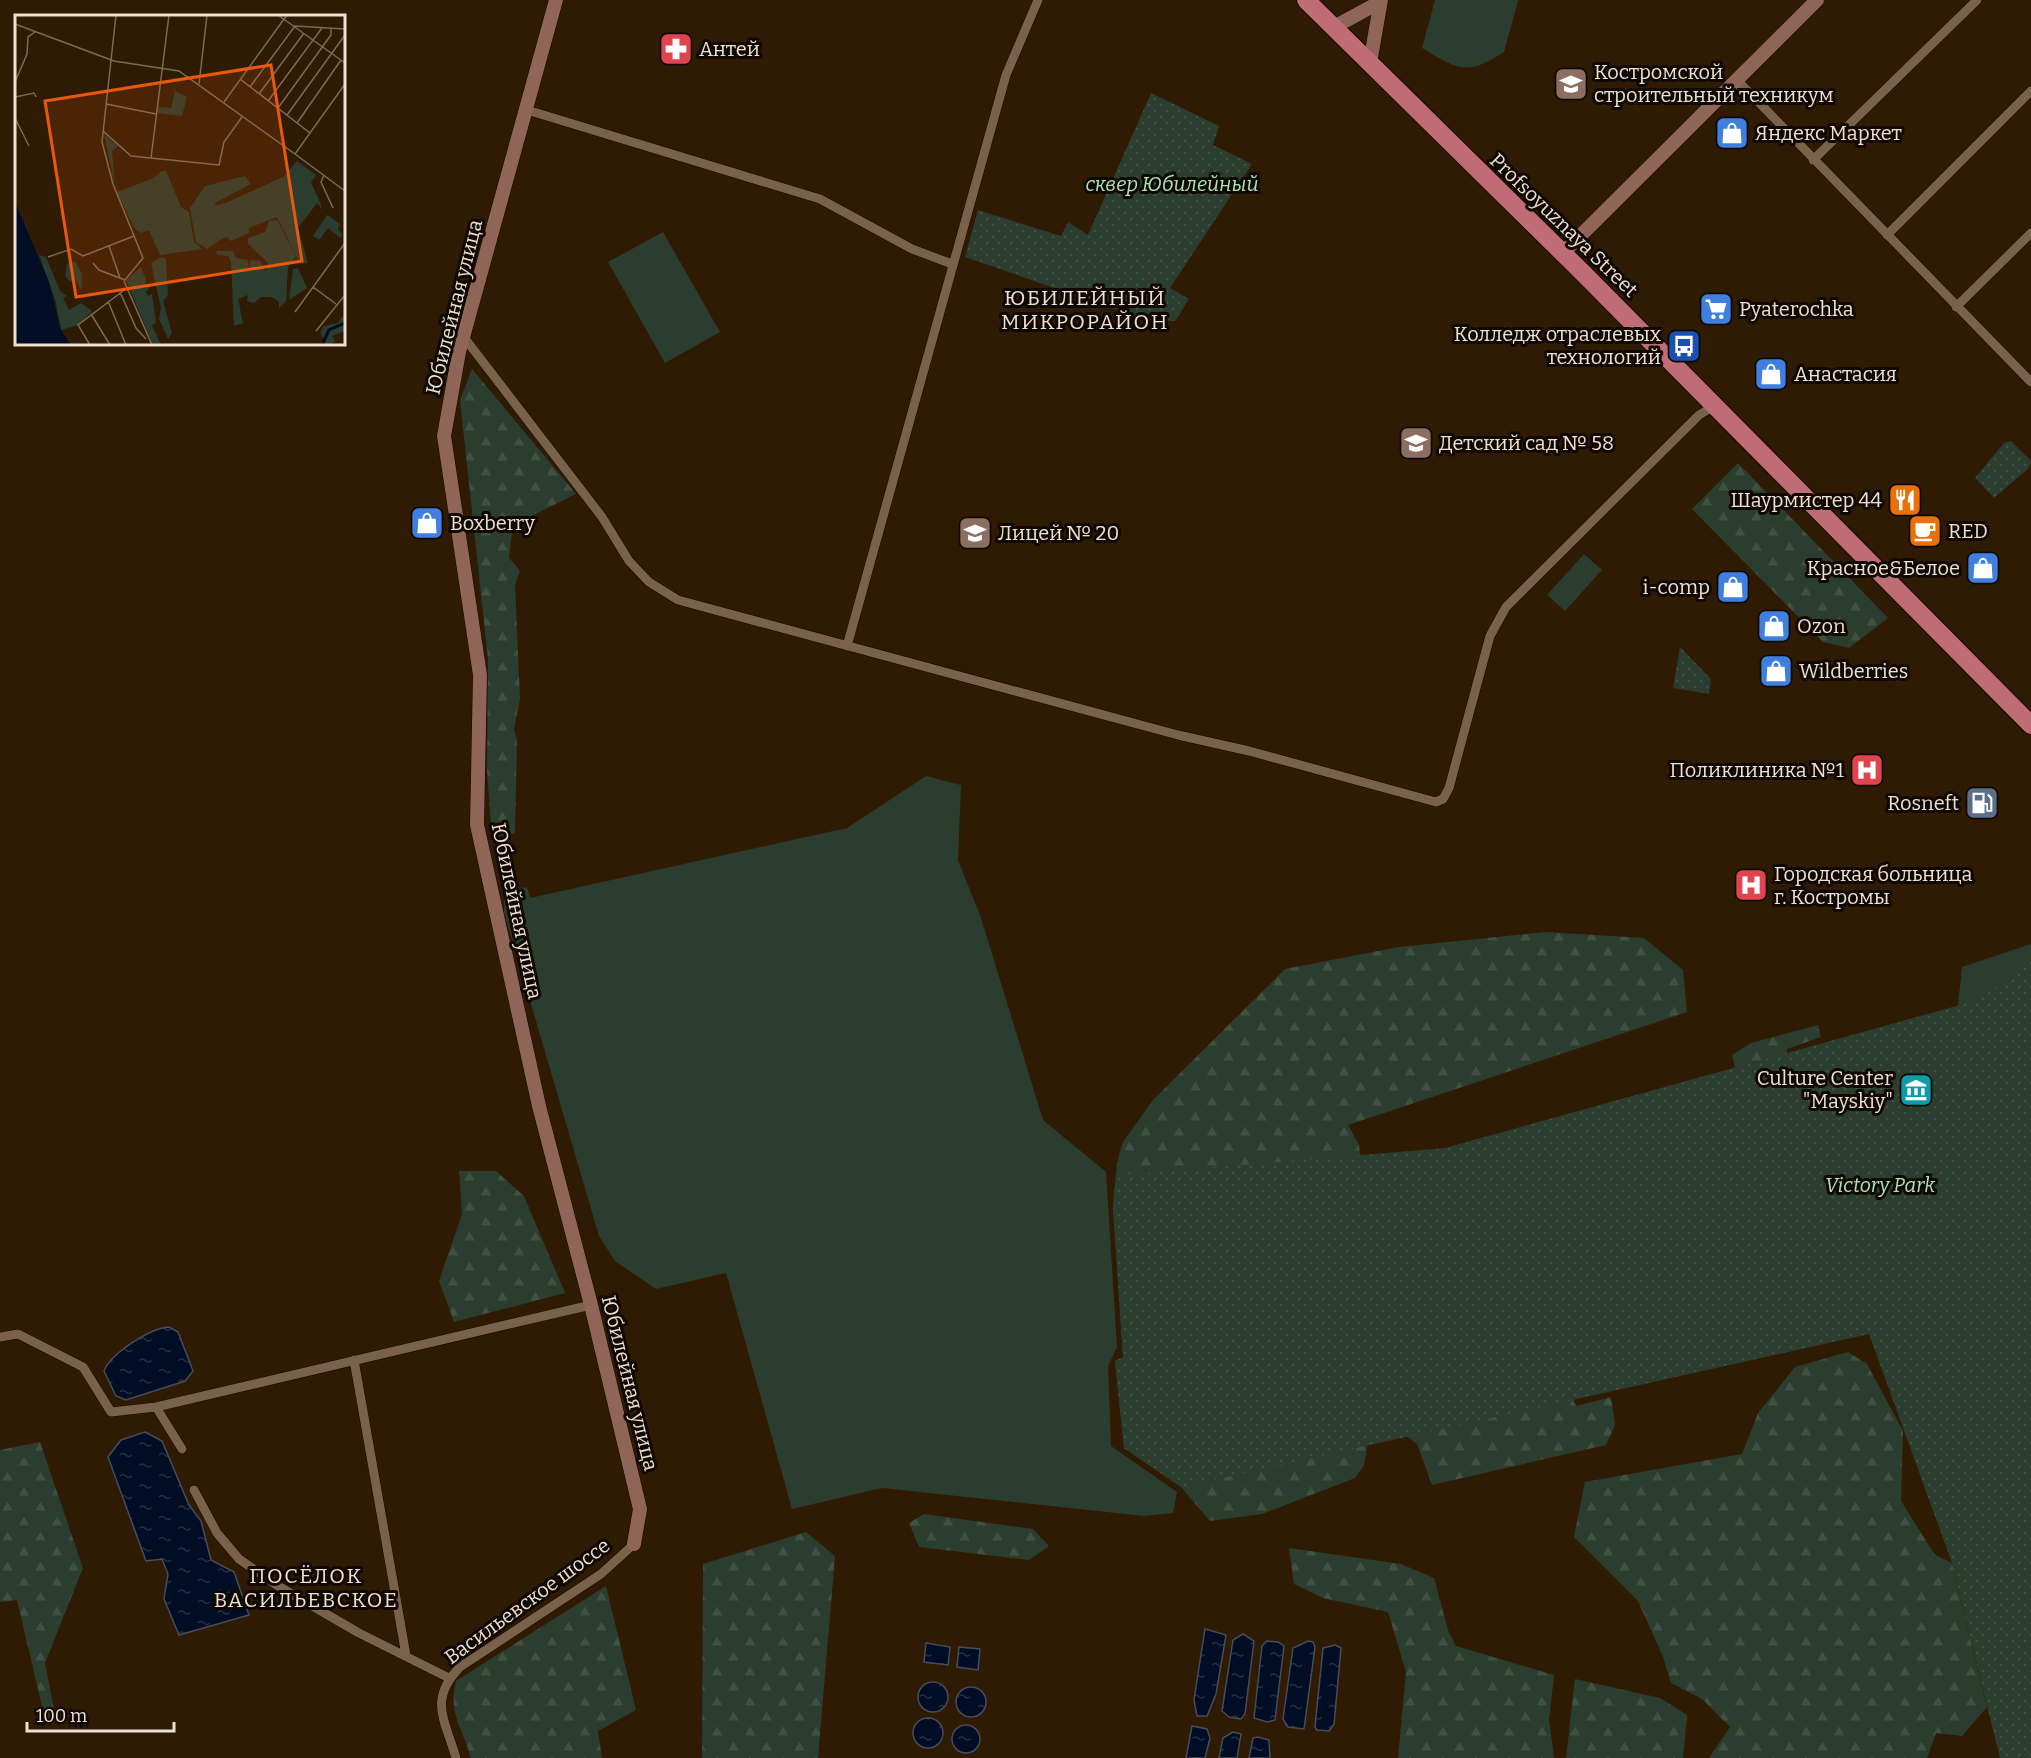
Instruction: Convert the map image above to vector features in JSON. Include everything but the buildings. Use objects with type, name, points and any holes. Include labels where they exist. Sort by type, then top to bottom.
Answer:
[{"type":"highway","name":"Profsoyuznaya Street","points":[[1306,0],[2031,725]]},
{"type":"street","name":"Юбилейная улица","points":[[556,0],[463,336],[444,436],[480,675],[477,825],[539,1106],[591,1305],[640,1509],[634,1544]]},
{"type":"street","points":[[848,646],[1006,75],[1038,0]]},
{"type":"street","points":[[1562,254],[1817,0]]},
{"type":"street","points":[[1813,160],[1977,0]]},
{"type":"street","points":[[1334,27],[1380,1]]},
{"type":"street","points":[[1370,63],[1380,1]]},
{"type":"street","points":[[1737,80],[2031,382]]},
{"type":"street","points":[[1887,235],[2031,91]]},
{"type":"street","points":[[527,110],[820,199],[912,249],[952,264]]},
{"type":"street","points":[[1956,307],[2031,233]]},
{"type":"street","points":[[463,336],[602,518],[629,561],[649,582],[678,600],[1436,802],[1443,799],[1449,788],[1490,636],[1506,607],[1699,415],[1714,406]]},
{"type":"street","points":[[0,1337],[18,1335],[83,1366],[111,1412],[156,1407],[591,1305]]},
{"type":"street","points":[[354,1360],[406,1655]]},
{"type":"street","points":[[156,1407],[182,1449]]},
{"type":"street","points":[[194,1490],[217,1533],[238,1558],[278,1586],[359,1633],[449,1678]]},
{"type":"street","name":"Васильевское шоссе","points":[[455,1756],[442,1705],[442,1690],[449,1678],[460,1667],[602,1574],[634,1544]]},
{"type":"street","points":[[444,1758],[455,1756]]},
{"type":"green space","points":[[1435,0],[1520,0],[1504,52],[1481,65],[1463,67],[1445,61],[1422,48]]},
{"type":"green space","name":"сквер Юбилейный","points":[[1151,93],[1219,126],[1213,145],[1252,164],[1170,288],[1189,299],[1175,321],[1147,320],[965,257],[978,210],[1061,236],[1068,222],[1088,235]]},
{"type":"green space","points":[[663,232],[720,332],[665,363],[608,262]]},
{"type":"green space","points":[[472,369],[576,494],[513,525],[509,558],[520,571],[515,585],[520,699],[514,729],[517,740],[515,833],[492,838],[487,771],[488,659],[460,400]]},
{"type":"green space","points":[[2011,441],[2031,461],[2029,468],[1994,498],[1975,478],[2004,443]]},
{"type":"green space","points":[[1738,463],[1888,618],[1849,648],[1823,642],[1692,509]]},
{"type":"green space","points":[[1584,554],[1602,570],[1565,611],[1547,595]]},
{"type":"green space","points":[[1680,647],[1711,679],[1709,694],[1673,688]]},
{"type":"green space","points":[[926,776],[961,785],[958,860],[981,918],[1043,1120],[1106,1172],[1117,1347],[1108,1366],[1111,1446],[1177,1492],[1173,1513],[1144,1516],[882,1488],[792,1509],[726,1273],[656,1289],[615,1261],[599,1236],[504,912],[504,895],[512,889],[527,887],[530,898],[847,828]]},
{"type":"green space","points":[[1545,932],[1644,938],[1683,970],[1687,1012],[1348,1125],[1359,1145],[1382,1364],[1554,1358],[1576,1406],[1611,1397],[1615,1425],[1606,1445],[1432,1485],[1417,1444],[1401,1432],[1368,1442],[1364,1465],[1355,1478],[1262,1514],[1210,1521],[1181,1487],[1124,1448],[1115,1361],[1123,1357],[1113,1206],[1117,1163],[1123,1142],[1153,1100],[1285,969],[1399,947]]},
{"type":"green space","points":[[2031,944],[2031,960],[2026,971],[1957,1015],[1962,967]]},
{"type":"green space","name":"Victory Park","points":[[2031,961],[2031,1758],[2000,1758],[1952,1563],[1869,1334],[1181,1487],[1124,1448],[1115,1361],[1123,1357],[1113,1206],[1116,1182],[1122,1175],[1445,1148],[1978,1000]]},
{"type":"green space","points":[[1818,1025],[1821,1037],[1787,1049],[1786,1069],[1742,1093],[1732,1055],[1751,1043]]},
{"type":"green space","points":[[459,1171],[496,1171],[524,1196],[565,1293],[454,1322],[439,1281],[462,1214]]},
{"type":"green space","points":[[1848,1352],[1867,1364],[1903,1431],[1901,1501],[1935,1555],[1952,1563],[1987,1707],[1962,1736],[1936,1733],[1927,1758],[1709,1758],[1730,1727],[1702,1699],[1671,1683],[1663,1657],[1638,1601],[1574,1537],[1585,1482],[1742,1454],[1758,1413],[1795,1367]]},
{"type":"green space","points":[[40,1442],[83,1568],[45,1663],[56,1719],[45,1719],[17,1600],[0,1602],[0,1450]]},
{"type":"green space","points":[[924,1514],[1033,1529],[1049,1546],[1029,1560],[919,1547],[909,1523]]},
{"type":"green space","points":[[806,1532],[835,1556],[818,1758],[702,1758],[703,1564]]},
{"type":"green space","points":[[1289,1548],[1401,1564],[1434,1578],[1448,1630],[1456,1646],[1554,1675],[1549,1720],[1554,1758],[1398,1758],[1406,1672],[1388,1612],[1323,1598],[1294,1584]]},
{"type":"green space","points":[[606,1586],[636,1710],[598,1731],[602,1758],[471,1758],[455,1712],[456,1681]]},
{"type":"green space","points":[[1575,1679],[1660,1698],[1687,1715],[1683,1758],[1566,1758]]},
{"type":"water","points":[[169,1327],[178,1332],[193,1371],[185,1381],[126,1400],[116,1396],[104,1371],[108,1364],[132,1343],[161,1328]]},
{"type":"water","points":[[145,1432],[162,1441],[189,1505],[201,1521],[211,1560],[234,1572],[249,1615],[179,1635],[164,1599],[168,1574],[162,1559],[146,1561],[108,1457],[121,1440]]},
{"type":"water","points":[[1205,1629],[1226,1635],[1216,1694],[1207,1716],[1197,1716],[1194,1700]]},
{"type":"water","points":[[1243,1634],[1254,1641],[1245,1714],[1241,1719],[1229,1717],[1222,1711],[1233,1640]]},
{"type":"water","points":[[1267,1641],[1278,1642],[1284,1646],[1275,1720],[1267,1722],[1254,1718],[1262,1646]]},
{"type":"water","points":[[1308,1641],[1313,1642],[1315,1647],[1304,1729],[1288,1727],[1283,1719],[1293,1648]]},
{"type":"water","points":[[926,1643],[950,1647],[948,1665],[924,1662]]},
{"type":"water","points":[[1335,1645],[1341,1648],[1334,1724],[1329,1731],[1317,1730],[1315,1727],[1323,1648]]},
{"type":"water","points":[[959,1647],[980,1649],[978,1670],[957,1667]]},
{"type":"water","points":[[933,1682],[943,1687],[948,1697],[943,1707],[933,1712],[923,1707],[918,1697],[923,1687]]},
{"type":"water","points":[[971,1687],[981,1692],[986,1702],[981,1712],[971,1717],[961,1712],[956,1702],[961,1692]]},
{"type":"water","points":[[928,1718],[938,1723],[943,1733],[938,1743],[928,1748],[918,1743],[913,1733],[918,1723]]},
{"type":"water","points":[[966,1725],[976,1729],[980,1739],[976,1749],[966,1753],[956,1749],[952,1739],[956,1729]]},
{"type":"water","points":[[1192,1726],[1207,1729],[1210,1738],[1205,1758],[1186,1758]]},
{"type":"water","points":[[1233,1732],[1241,1734],[1237,1758],[1219,1758],[1223,1738]]},
{"type":"water","points":[[1253,1738],[1269,1740],[1270,1758],[1249,1758]]},
{"type":"place","name":"Антей","points":[[676,49]]},
{"type":"place","name":"Костромской строительный техникум","points":[[1571,84]]},
{"type":"place","name":"Яндекс Маркет","points":[[1732,133]]},
{"type":"place","name":"Pyaterochka","points":[[1716,309]]},
{"type":"place","name":"Колледж отраслевых технологий","points":[[1684,346]]},
{"type":"place","name":"Анастасия","points":[[1771,374]]},
{"type":"place","name":"Детский сад № 58","points":[[1416,443]]},
{"type":"place","name":"Шаурмистер 44","points":[[1905,500]]},
{"type":"place","name":"Boxberry","points":[[427,523]]},
{"type":"place","name":"RED","points":[[1925,531]]},
{"type":"place","name":"Лицей № 20","points":[[975,533]]},
{"type":"place","name":"Красное&Белое","points":[[1983,568]]},
{"type":"place","name":"i-comp","points":[[1733,587]]},
{"type":"place","name":"Ozon","points":[[1774,626]]},
{"type":"place","name":"Wildberries","points":[[1776,671]]},
{"type":"place","name":"Поликлиника №1","points":[[1867,770]]},
{"type":"place","name":"Rosneft","points":[[1982,803]]},
{"type":"place","name":"Городская больница г. Костромы","points":[[1751,885]]},
{"type":"place","name":"Culture Center \"Mayskiy\"","points":[[1916,1090]]},
{"type":"district","name":"ЮБИЛЕЙНЫЙ МИКРОРАЙОН","points":[[1085,310]]},
{"type":"district","name":"ПОСЁЛОК ВАСИЛЬЕВСКОЕ","points":[[306,1588]]}]
